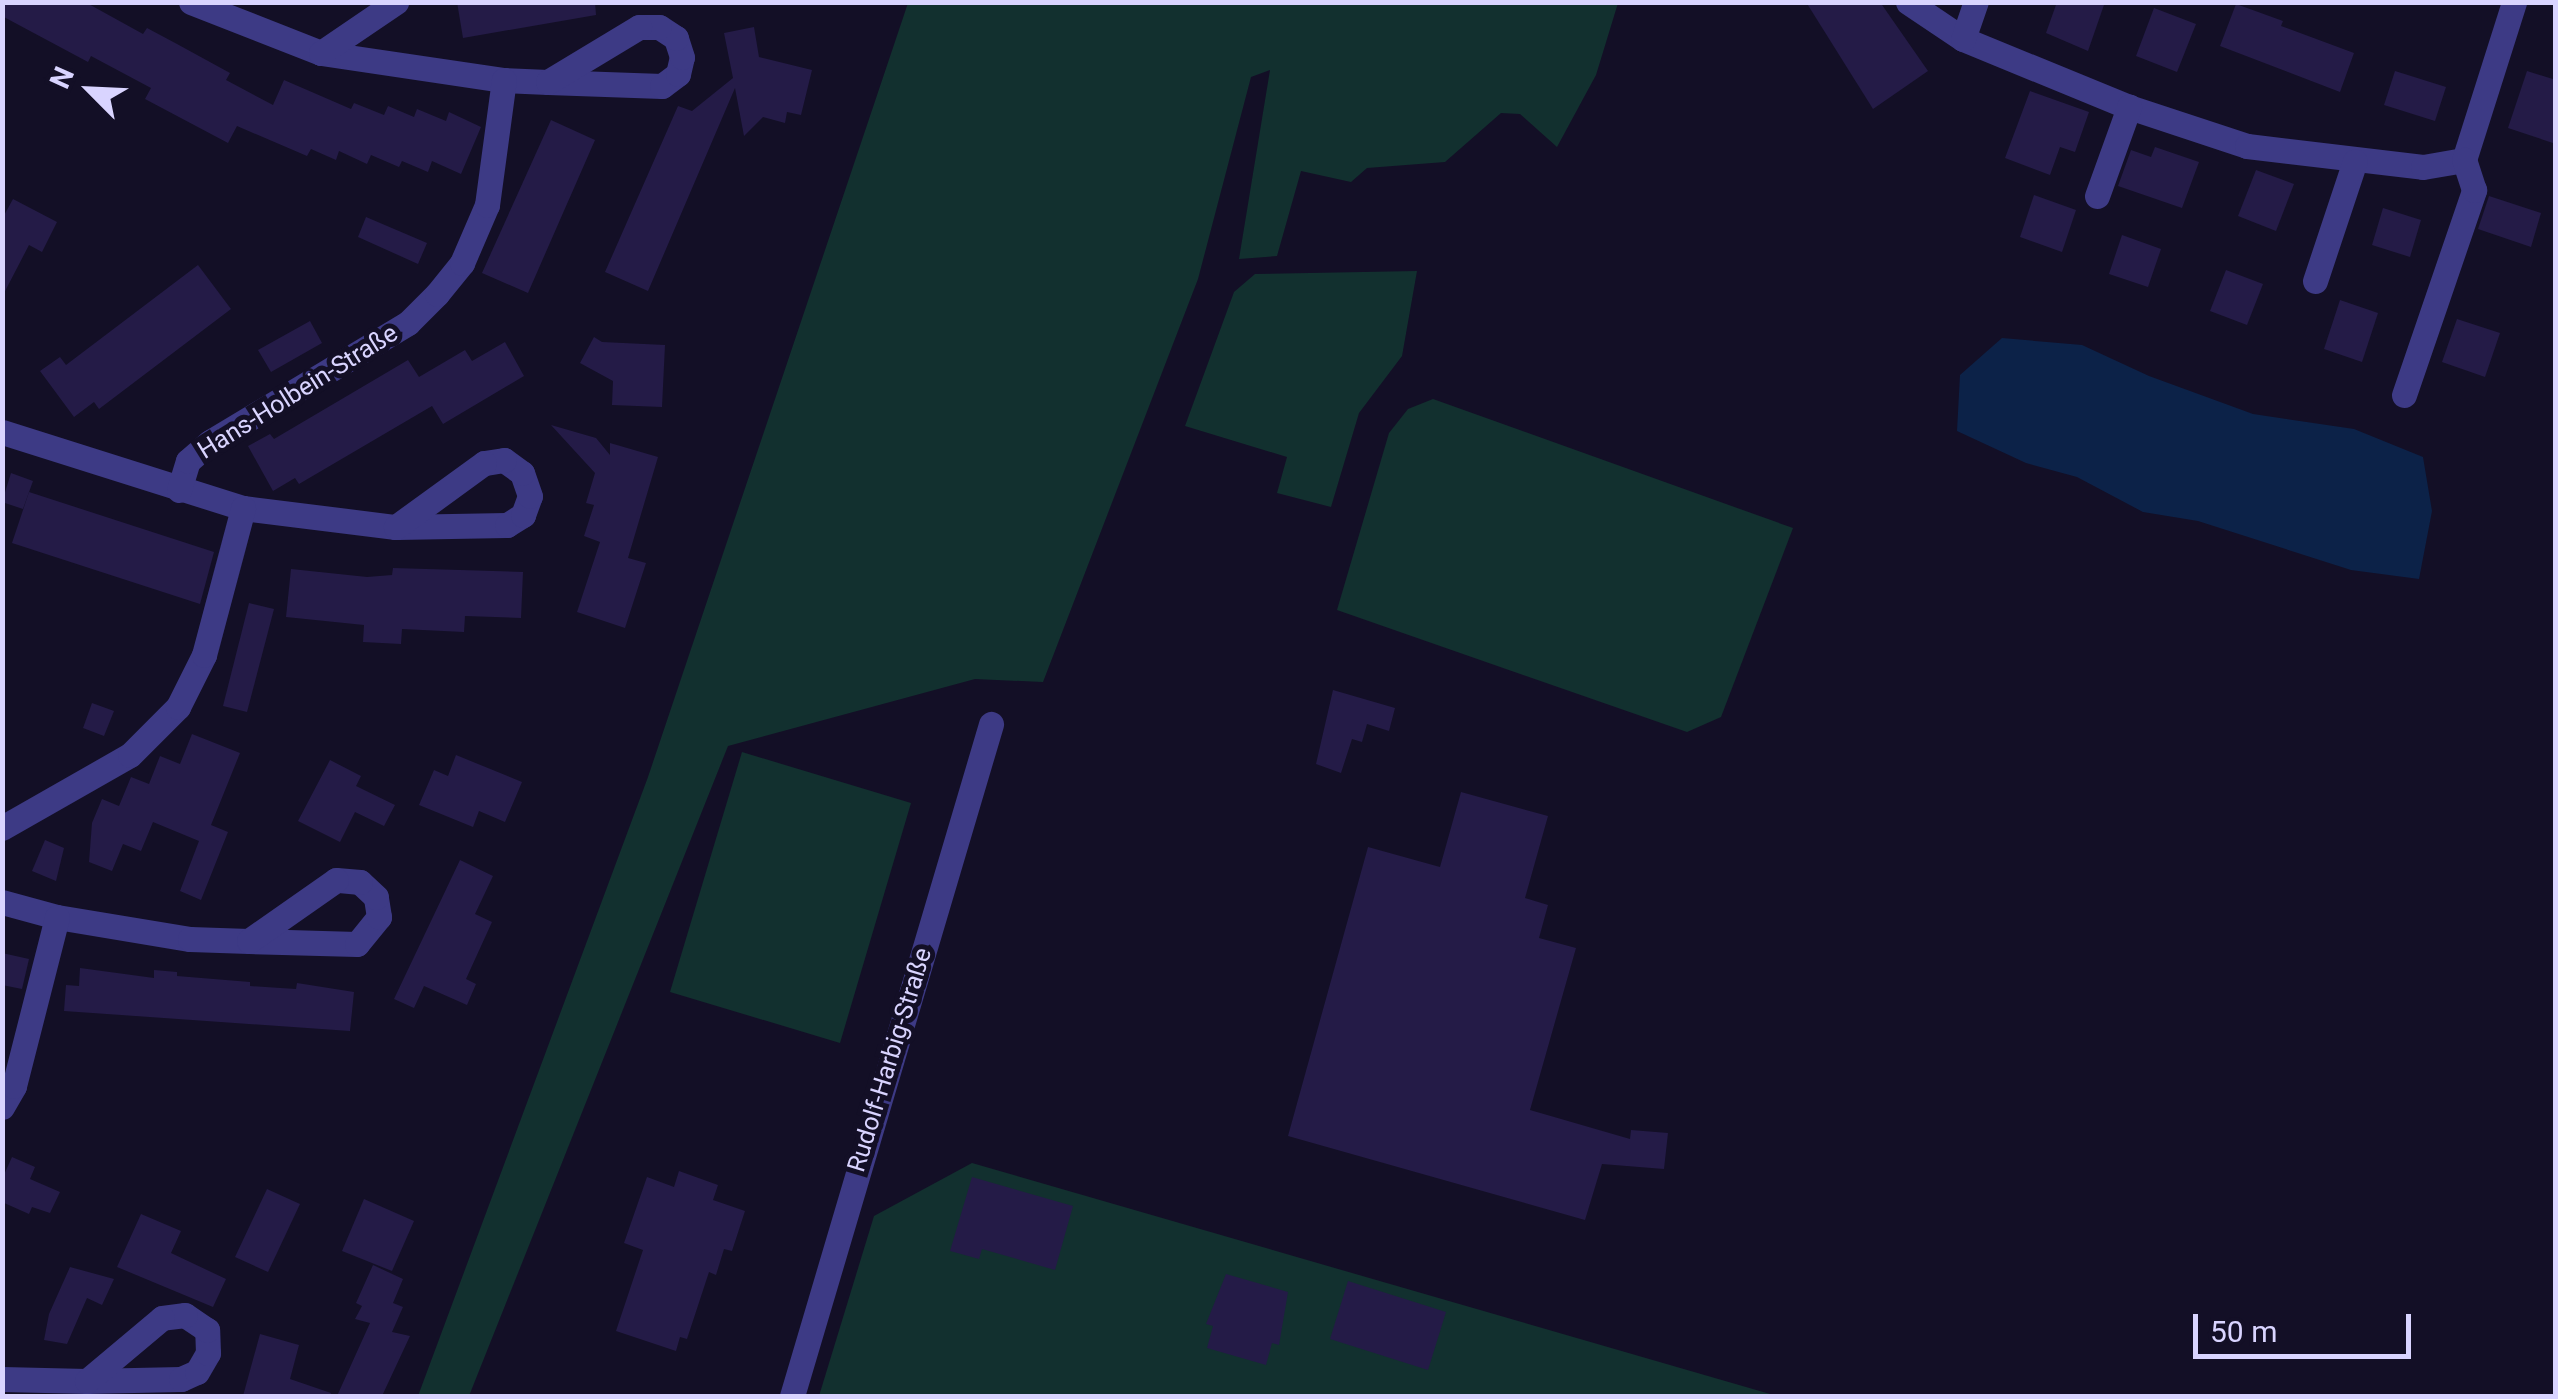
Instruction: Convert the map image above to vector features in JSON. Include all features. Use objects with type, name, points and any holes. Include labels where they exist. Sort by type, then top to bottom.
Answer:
[{"type":"street","points":[[191,2],[321,54],[504,80],[548,82],[662,86],[678,74],[682,57],[676,38],[659,27],[639,27],[548,82]]},
{"type":"street","points":[[321,54],[396,2]]},
{"type":"street","points":[[1908,2],[1963,38],[2129,107],[2247,146],[2423,167],[2464,160]]},
{"type":"street","points":[[1963,38],[1976,2]]},
{"type":"street","points":[[2404,395],[2474,190],[2464,160],[2514,2]]},
{"type":"street","name":"Hans-Holbein-Straße","points":[[179,490],[188,461],[210,442],[408,323],[437,294],[462,262],[487,205],[504,80]]},
{"type":"street","points":[[2097,196],[2129,107]]},
{"type":"street","points":[[2314,281],[2355,161]]},
{"type":"street","name":"Hans-Holbein-Straße","points":[[2,432],[243,508],[396,527],[507,525],[523,514],[530,496],[522,472],[504,460],[484,463],[396,527]]},
{"type":"street","points":[[2,828],[130,755],[178,707],[204,655],[243,508]]},
{"type":"street","name":"Rudolf-Harbig-Straße","points":[[792,1396],[991,724]]},
{"type":"street","points":[[2,902],[57,917],[190,940],[357,944],[379,917],[376,897],[360,882],[336,880],[249,941]]},
{"type":"street","points":[[2,1107],[19,1070],[57,917]]},
{"type":"street","points":[[2,1379],[87,1381]]},
{"type":"green space","points":[[908,3],[1618,3],[1596,75],[1557,147],[1520,114],[1501,113],[1445,162],[1367,168],[1351,182],[1301,171],[1277,256],[1239,259],[1270,70],[1251,77],[1198,279],[1043,682],[975,679],[728,746],[469,1396],[418,1396],[648,777]]},
{"type":"green space","points":[[1417,271],[1402,356],[1359,413],[1331,507],[1277,493],[1287,457],[1185,426],[1234,292],[1255,274]]},
{"type":"green space","points":[[1433,399],[1793,528],[1721,717],[1687,732],[1337,610],[1389,433],[1408,409]]},
{"type":"green space","points":[[742,752],[911,803],[840,1043],[670,992]]},
{"type":"green space","points":[[972,1163],[1777,1396],[819,1396],[874,1216]]},
{"type":"water","points":[[2002,338],[2082,345],[2149,376],[2253,414],[2354,429],[2423,457],[2432,511],[2419,579],[2351,570],[2198,521],[2143,512],[2077,477],[2026,463],[1957,431],[1960,375]]},
{"type":"building","points":[[2,2],[85,2],[143,34],[147,28],[230,73],[226,80],[273,105],[284,80],[351,109],[354,103],[384,115],[388,106],[414,117],[417,109],[446,121],[449,112],[481,127],[461,174],[432,161],[428,172],[402,161],[399,167],[371,155],[367,164],[339,151],[336,160],[311,149],[307,156],[237,126],[228,143],[145,99],[151,88],[91,56],[88,62],[2,16]]},
{"type":"building","points":[[457,2],[595,2],[596,15],[463,38]]},
{"type":"building","points":[[1806,2],[1880,2],[1928,71],[1873,109]]},
{"type":"building","points":[[2057,2],[2105,2],[2088,51],[2046,33]]},
{"type":"building","points":[[2236,4],[2283,21],[2281,26],[2354,53],[2340,92],[2220,46]]},
{"type":"building","points":[[2154,8],[2196,24],[2177,72],[2136,56]]},
{"type":"building","points":[[754,27],[759,57],[812,70],[801,115],[787,112],[785,123],[763,117],[744,136],[735,88],[648,291],[605,272],[678,106],[692,111],[733,78],[724,33]]},
{"type":"building","points":[[2395,71],[2446,87],[2435,121],[2384,105]]},
{"type":"building","points":[[2527,71],[2556,80],[2556,144],[2508,128]]},
{"type":"building","points":[[2030,91],[2089,112],[2075,152],[2060,147],[2050,175],[2005,158]]},
{"type":"building","points":[[551,120],[595,140],[528,293],[482,273]]},
{"type":"building","points":[[2155,147],[2199,162],[2182,208],[2118,186],[2131,150],[2151,157]]},
{"type":"building","points":[[2256,170],[2294,184],[2276,231],[2238,216]]},
{"type":"building","points":[[2034,195],[2076,210],[2062,252],[2020,237]]},
{"type":"building","points":[[2489,196],[2541,213],[2531,247],[2478,229]]},
{"type":"building","points":[[13,199],[57,222],[42,252],[29,245],[2,297],[2,219]]},
{"type":"building","points":[[2383,208],[2421,220],[2410,257],[2372,245]]},
{"type":"building","points":[[366,217],[427,243],[418,264],[358,237]]},
{"type":"building","points":[[2122,235],[2161,249],[2148,287],[2109,274]]},
{"type":"building","points":[[198,265],[231,309],[99,409],[94,402],[74,417],[40,371],[60,357],[66,365]]},
{"type":"building","points":[[2226,270],[2263,284],[2247,325],[2210,311]]},
{"type":"building","points":[[2340,300],[2378,313],[2362,362],[2324,349]]},
{"type":"building","points":[[2457,319],[2500,333],[2485,377],[2442,362]]},
{"type":"building","points":[[310,321],[322,343],[271,372],[258,350]]},
{"type":"building","points":[[594,337],[602,342],[665,345],[662,407],[612,405],[613,381],[580,363]]},
{"type":"building","points":[[505,342],[524,376],[443,424],[432,406],[299,484],[295,478],[273,491],[248,446],[270,434],[274,439],[408,360],[419,377],[465,350],[472,361]]},
{"type":"building","points":[[551,425],[596,438],[610,455],[610,443],[658,457],[628,558],[646,563],[625,628],[577,612],[600,542],[584,536],[594,505],[586,503],[595,473]]},
{"type":"building","points":[[11,473],[33,481],[23,509],[2,502]]},
{"type":"building","points":[[29,492],[214,552],[200,604],[12,543]]},
{"type":"building","points":[[393,568],[523,572],[521,618],[465,616],[464,632],[402,629],[401,644],[363,642],[364,625],[286,617],[291,569],[367,577],[392,575]]},
{"type":"building","points":[[249,603],[274,609],[247,712],[223,706]]},
{"type":"building","points":[[1333,690],[1395,708],[1389,731],[1367,724],[1362,742],[1352,739],[1341,773],[1316,764]]},
{"type":"building","points":[[92,703],[114,711],[104,736],[83,728]]},
{"type":"building","points":[[192,734],[240,753],[211,825],[228,832],[201,900],[180,891],[199,841],[153,822],[141,851],[123,844],[112,871],[89,862],[92,823],[102,799],[119,806],[131,777],[149,784],[160,756],[180,764]]},
{"type":"building","points":[[456,755],[522,782],[505,822],[479,811],[473,827],[419,805],[434,770],[448,776]]},
{"type":"building","points":[[330,760],[361,776],[356,786],[395,805],[384,826],[355,812],[340,842],[298,821]]},
{"type":"building","points":[[1461,792],[1548,816],[1525,898],[1548,905],[1539,938],[1576,948],[1530,1110],[1630,1139],[1631,1130],[1668,1133],[1664,1169],[1602,1164],[1585,1220],[1288,1136],[1368,847],[1440,867]]},
{"type":"building","points":[[45,840],[64,848],[56,881],[32,871]]},
{"type":"building","points":[[460,860],[493,876],[475,914],[492,922],[466,979],[476,984],[467,1005],[424,986],[414,1008],[394,999]]},
{"type":"building","points":[[2,953],[29,959],[22,989],[2,985]]},
{"type":"building","points":[[80,968],[154,978],[154,970],[177,972],[177,976],[250,982],[250,986],[296,989],[297,983],[354,992],[350,1031],[64,1011],[66,985],[79,986]]},
{"type":"building","points":[[12,1157],[35,1167],[30,1179],[60,1192],[50,1213],[32,1207],[29,1214],[2,1202],[3,1177]]},
{"type":"building","points":[[679,1171],[718,1185],[713,1200],[745,1211],[732,1251],[724,1249],[716,1275],[709,1272],[687,1339],[680,1337],[676,1351],[616,1331],[643,1250],[624,1243],[647,1177],[674,1187]]},
{"type":"building","points":[[972,1177],[1073,1206],[1055,1270],[982,1249],[979,1259],[950,1251]]},
{"type":"building","points":[[267,1189],[300,1204],[268,1272],[235,1257]]},
{"type":"building","points":[[364,1199],[414,1221],[392,1271],[342,1251]]},
{"type":"building","points":[[141,1214],[181,1231],[171,1253],[226,1279],[213,1307],[117,1267]]},
{"type":"building","points":[[373,1265],[403,1279],[393,1303],[403,1307],[392,1332],[410,1336],[382,1396],[337,1396],[370,1323],[355,1319],[362,1306],[356,1303]]},
{"type":"building","points":[[70,1267],[114,1279],[102,1305],[87,1298],[67,1344],[44,1340],[49,1314]]},
{"type":"building","points":[[1226,1274],[1288,1292],[1279,1345],[1272,1343],[1266,1365],[1207,1348],[1213,1326],[1206,1324]]},
{"type":"building","points":[[1348,1281],[1446,1312],[1428,1370],[1330,1339]]},
{"type":"building","points":[[260,1334],[299,1345],[290,1379],[331,1393],[330,1396],[243,1396]]}]
